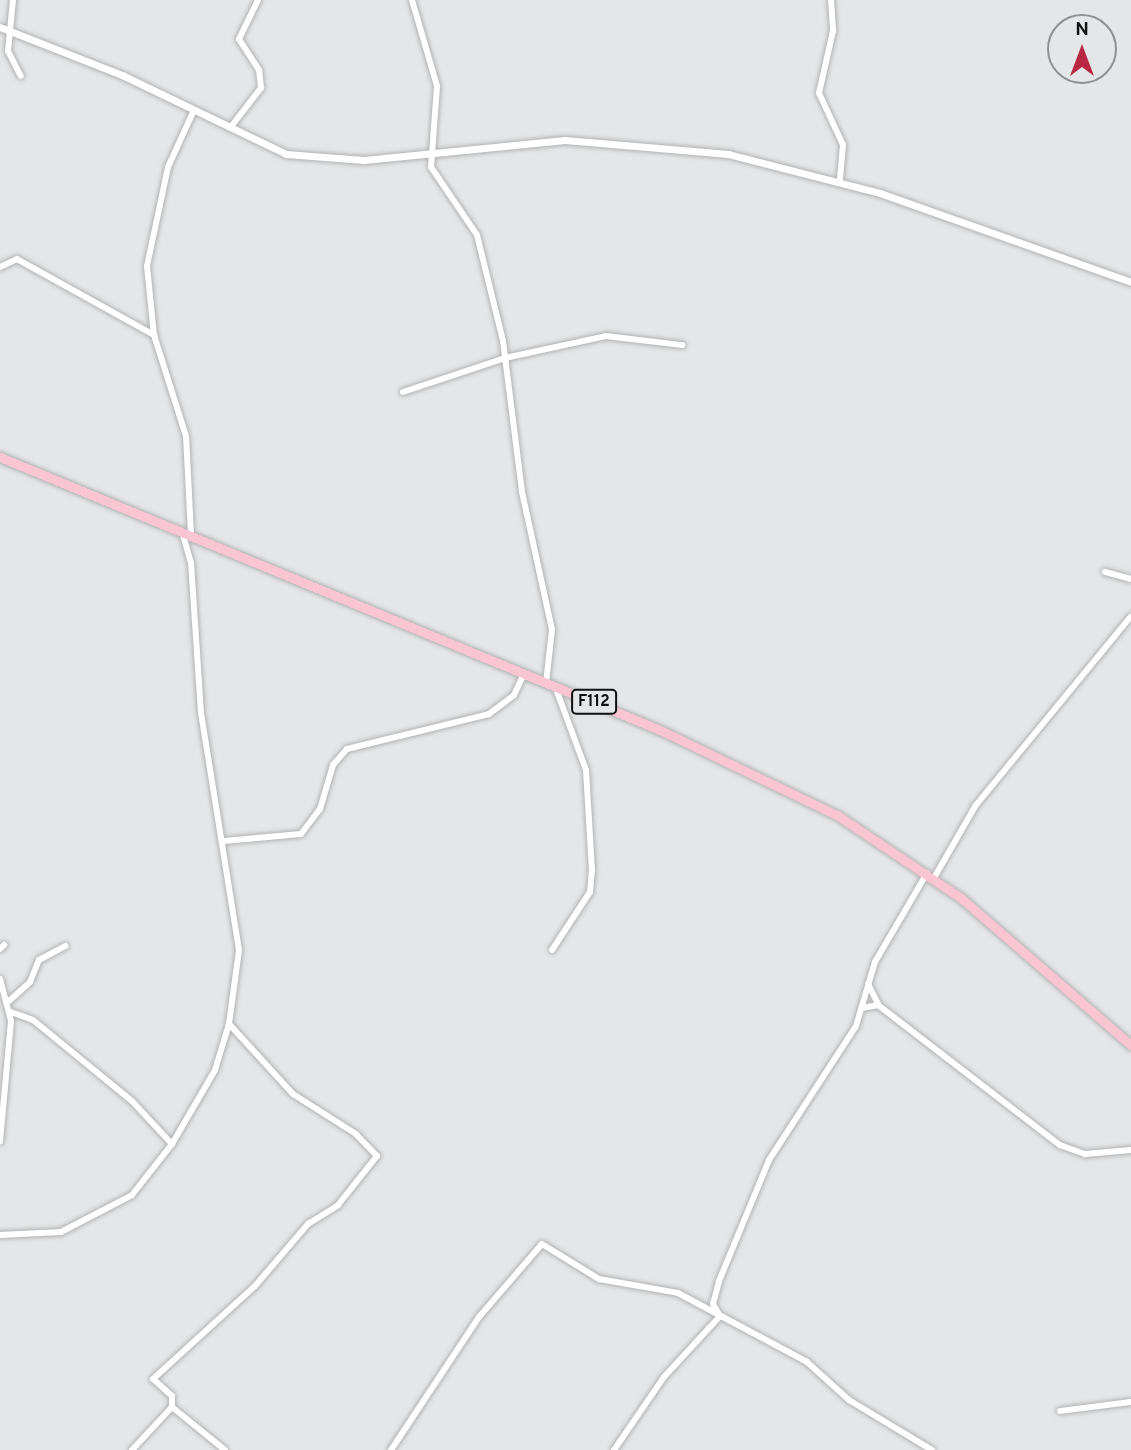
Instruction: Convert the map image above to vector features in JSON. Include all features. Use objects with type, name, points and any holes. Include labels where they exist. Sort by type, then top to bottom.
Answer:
[{"type":"main road","name":"F112","points":[[0,457],[546,683],[789,790],[931,876],[1131,1045]]},
{"type":"street","points":[[13,0],[9,57],[21,76]]},
{"type":"street","points":[[230,128],[261,88],[259,70],[239,39],[258,0]]},
{"type":"street","points":[[412,0],[437,86],[431,167],[483,250],[505,358],[520,486],[552,630],[546,683]]},
{"type":"street","points":[[831,0],[833,31],[819,93],[843,145],[840,182]]},
{"type":"street","points":[[0,27],[194,110],[271,149],[311,159],[431,154],[512,142],[622,142],[728,154],[840,182],[1131,282]]},
{"type":"street","points":[[0,1235],[61,1232],[121,1201],[172,1144],[215,1070],[229,1024],[239,950],[224,841],[201,713],[191,563],[186,533],[182,410],[155,335],[149,247],[168,167],[194,110]]},
{"type":"street","points":[[0,267],[17,259],[155,335]]},
{"type":"street","points":[[403,391],[505,358],[606,336],[682,345]]},
{"type":"street","points":[[1105,572],[1131,579]]},
{"type":"street","points":[[720,1316],[713,1304],[719,1281],[769,1160],[862,1009],[868,984],[893,925],[931,876],[976,805],[1131,616]]},
{"type":"street","points":[[224,841],[301,834],[320,809],[333,765],[347,749],[489,714],[514,695],[524,674]]},
{"type":"street","points":[[552,950],[590,892],[592,871],[586,770],[555,687]]},
{"type":"street","points":[[9,1001],[30,982],[40,960],[65,946]]},
{"type":"street","points":[[0,979],[11,1012],[0,1141]]},
{"type":"street","points":[[868,984],[878,1005],[1040,1135],[1085,1154],[1131,1150]]},
{"type":"street","points":[[862,1009],[878,1005]]},
{"type":"street","points":[[11,1012],[33,1020],[132,1101],[172,1144]]},
{"type":"street","points":[[132,1450],[172,1407],[172,1396],[153,1379],[255,1286],[308,1224],[338,1205],[377,1156],[356,1134],[293,1094],[229,1024]]},
{"type":"street","points":[[391,1450],[454,1352],[536,1245],[547,1245],[598,1279],[670,1290],[807,1362],[849,1400],[932,1450]]},
{"type":"street","points":[[614,1450],[664,1377],[720,1316]]},
{"type":"street","points":[[1059,1411],[1131,1402]]},
{"type":"street","points":[[172,1407],[225,1450]]}]
